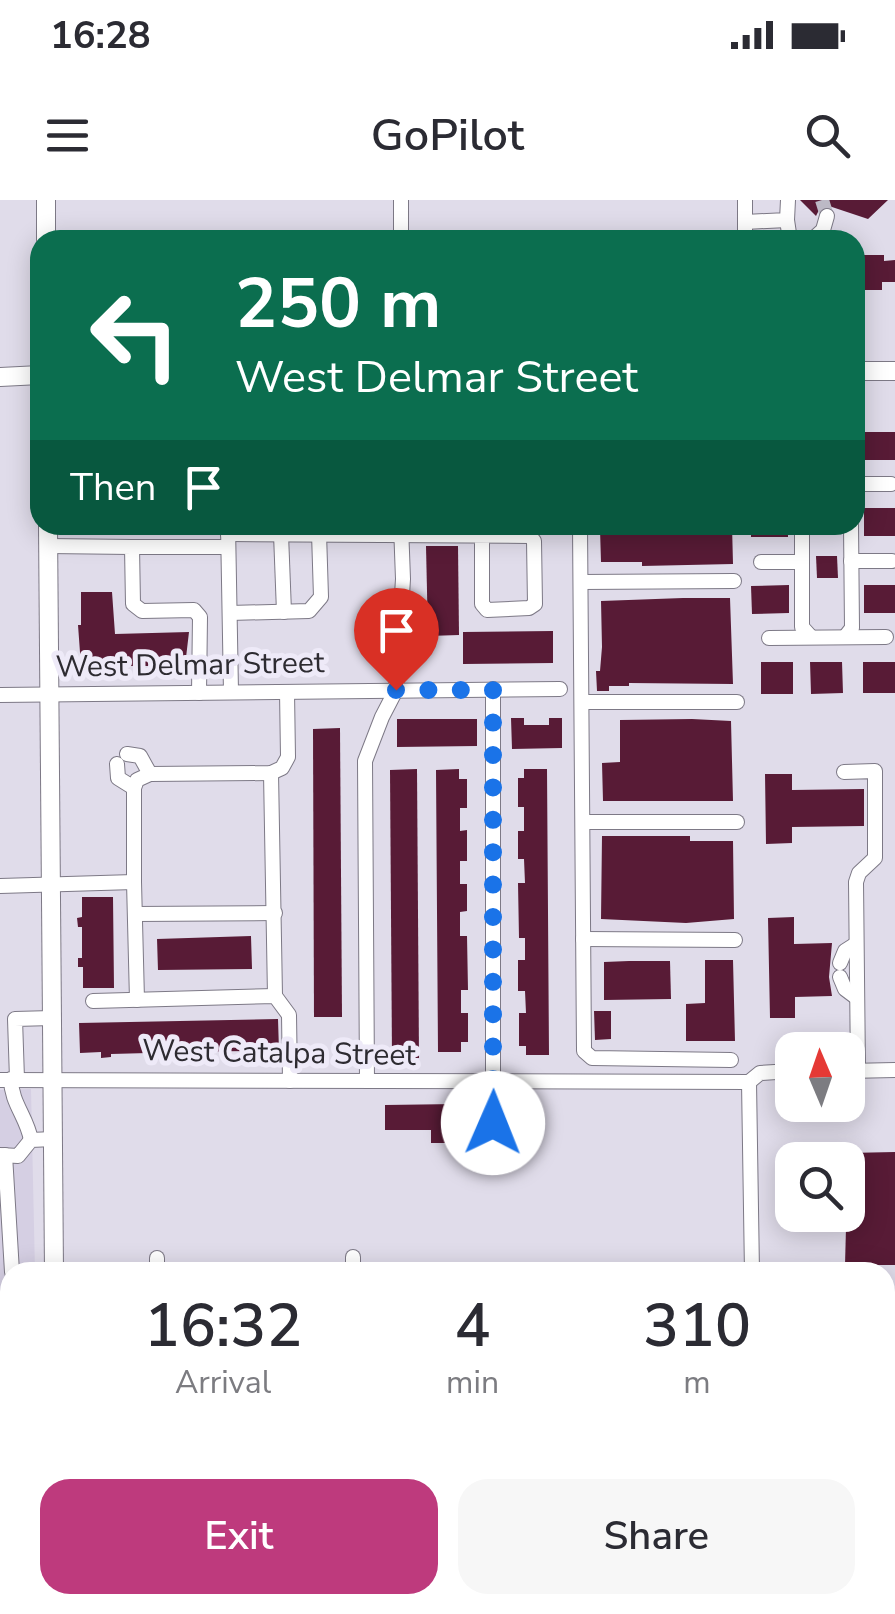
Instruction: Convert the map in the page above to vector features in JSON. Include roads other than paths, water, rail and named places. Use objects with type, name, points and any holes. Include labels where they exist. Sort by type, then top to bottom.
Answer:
[{"type":"main road","points":[[46,200],[46,230]]},
{"type":"main road","points":[[865,371],[895,371]]},
{"type":"main road","points":[[0,376],[30,375]]},
{"type":"main road","points":[[48,535],[54,1262]]},
{"type":"street","points":[[401,200],[401,230]]},
{"type":"street","points":[[745,200],[745,230]]},
{"type":"street","points":[[788,200],[788,230]]},
{"type":"street","points":[[823,230],[827,216]]},
{"type":"street","points":[[745,222],[787,220]]},
{"type":"street","points":[[865,484],[891,484]]},
{"type":"street","points":[[48,546],[132,547],[228,535],[231,692]]},
{"type":"street","points":[[281,535],[284,612]]},
{"type":"street","points":[[230,613],[310,610],[322,597],[319,535]]},
{"type":"street","points":[[366,1082],[366,762],[396,690],[403,594],[402,535]]},
{"type":"street","points":[[476,535],[530,536],[534,541],[534,604],[529,608],[488,610],[482,604],[482,536]]},
{"type":"street","points":[[580,535],[584,1051],[592,1058],[732,1060]]},
{"type":"street","points":[[802,535],[802,627],[812,638]]},
{"type":"street","points":[[845,637],[852,628],[851,535]]},
{"type":"street","points":[[132,547],[133,604],[142,611],[194,610],[200,618],[199,693]]},
{"type":"street","points":[[851,561],[892,561]]},
{"type":"street","points":[[761,562],[802,562]]},
{"type":"street","points":[[581,582],[734,581]]},
{"type":"street","points":[[770,638],[886,637]]},
{"type":"street","name":"West Delmar Street","points":[[0,696],[560,689]]},
{"type":"street","points":[[493,690],[493,1152]]},
{"type":"street","points":[[137,1000],[137,780],[150,774],[272,773],[282,768],[288,757],[287,692]]},
{"type":"street","points":[[583,702],[737,702]]},
{"type":"street","points":[[134,788],[118,778],[122,759],[140,756],[150,774]]},
{"type":"street","points":[[844,772],[875,771],[876,858],[859,873],[856,882],[855,1032]]},
{"type":"street","points":[[272,773],[275,996],[289,1015],[290,1081]]},
{"type":"street","points":[[583,822],[737,822]]},
{"type":"street","points":[[0,886],[134,882]]},
{"type":"street","points":[[136,914],[274,913]]},
{"type":"street","points":[[583,939],[736,940]]},
{"type":"street","points":[[856,944],[845,951],[840,970],[845,989],[857,998]]},
{"type":"street","points":[[93,1001],[275,996]]},
{"type":"street","points":[[31,1140],[27,1118],[11,1098],[9,1080],[16,1019],[52,1018]]},
{"type":"street","points":[[865,1071],[895,1070]]},
{"type":"street","name":"West Catalpa Street","points":[[9,1080],[749,1082],[760,1073],[775,1072]]},
{"type":"street","points":[[749,1082],[752,1262]]},
{"type":"street","points":[[11,1262],[3,1155],[18,1156],[31,1140],[53,1139]]},
{"type":"tunnel","points":[[822,200],[827,216]]}]
